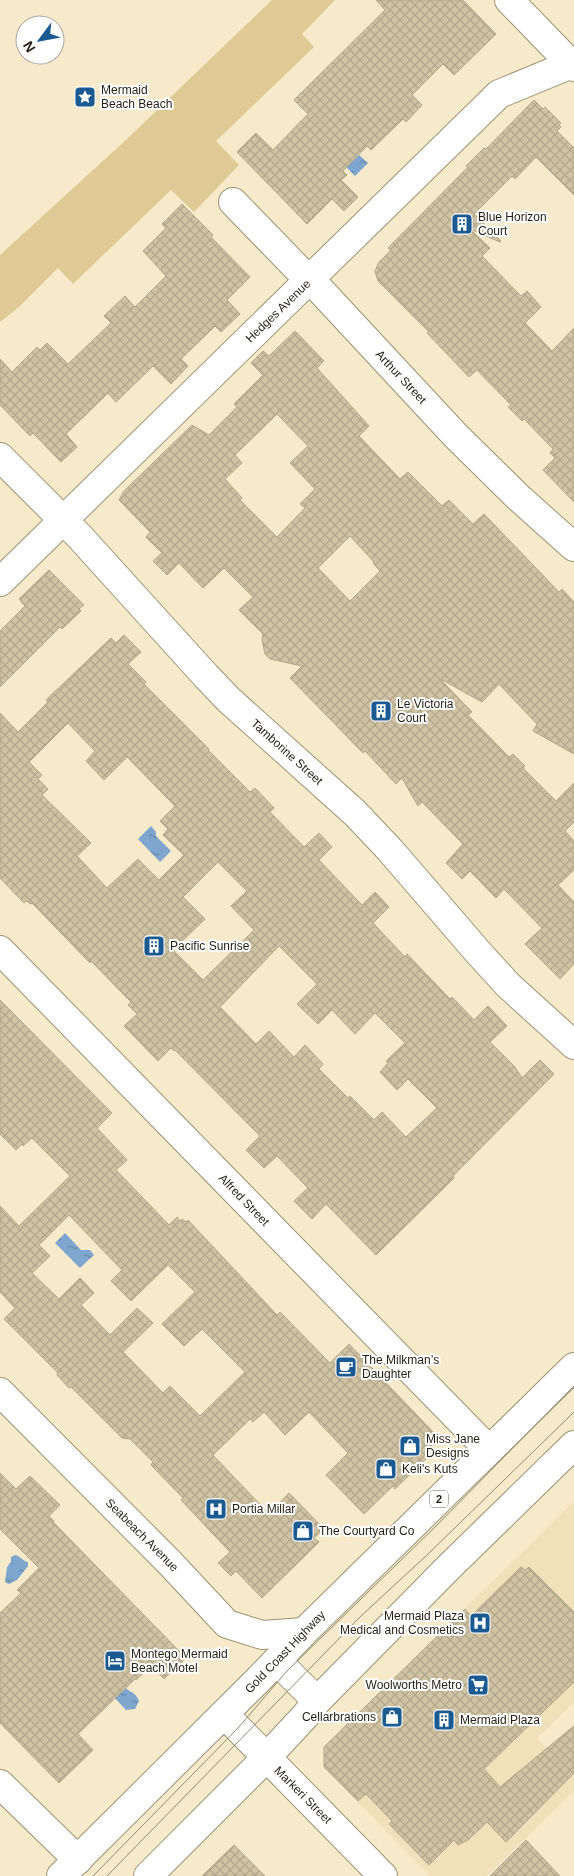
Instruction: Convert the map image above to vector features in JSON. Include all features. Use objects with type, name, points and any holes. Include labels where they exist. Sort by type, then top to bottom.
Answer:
[{"type":"main road","points":[[509,0],[573,65]]},
{"type":"main road","name":"Hedges Avenue","points":[[0,582],[499,94],[573,65]]},
{"type":"main road","name":"Arthur Street","points":[[233,202],[310,279],[456,436],[518,497],[574,547]]},
{"type":"main road","name":"Tamborine Street","points":[[0,457],[143,604],[223,694],[355,813],[390,850],[477,952],[508,985],[574,1045]]},
{"type":"main road","name":"Alfred Street","points":[[0,950],[489,1450]]},
{"type":"main road","name":"Gold Coast Highway","points":[[69,1868],[304,1632],[574,1367]]},
{"type":"main road","name":"Seabeach Avenue","points":[[0,1392],[170,1563],[227,1624],[262,1635],[304,1632]]},
{"type":"main road","points":[[148,1876],[266,1758],[317,1701],[448,1568],[574,1445]]},
{"type":"main road","points":[[277,1661],[317,1701]]},
{"type":"main road","name":"Markeri Street","points":[[224,1714],[383,1876]]},
{"type":"main road","points":[[0,1784],[69,1868]]},
{"type":"shaded area","points":[[272,0],[335,0],[302,34],[314,47],[216,141],[239,165],[194,212],[171,190],[73,284],[58,268],[19,307],[0,322],[0,255],[127,139]]},
{"type":"shaded area","name":"Mermaid Plaza","points":[[574,1501],[574,1702],[537,1738],[574,1776],[574,1791],[487,1876],[430,1876],[324,1767],[324,1747]]},
{"type":"water","points":[[302,123],[353,160],[359,155],[368,163],[355,176]]},
{"type":"water","points":[[151,826],[156,832],[156,836],[171,851],[160,862],[138,839]]},
{"type":"water","points":[[65,1233],[81,1250],[90,1250],[94,1255],[80,1268],[55,1243]]},
{"type":"water","points":[[15,1555],[28,1562],[28,1566],[17,1580],[9,1584],[5,1582],[7,1567],[11,1562],[11,1557]]},
{"type":"water","points":[[121,1682],[137,1697],[139,1701],[135,1709],[126,1710],[112,1695]]},
{"type":"building","points":[[376,0],[463,0],[496,34],[454,75],[443,64],[412,95],[422,105],[406,122],[403,119],[371,150],[367,146],[343,171],[347,175],[341,180],[358,197],[344,211],[332,199],[307,224],[237,152],[256,133],[273,150],[308,114],[294,100],[385,10]]},
{"type":"building","points":[[534,100],[543,109],[545,107],[561,123],[559,125],[561,127],[557,131],[574,148],[574,195],[536,157],[515,179],[512,176],[474,214],[501,241],[470,229],[490,248],[482,256],[521,296],[527,291],[541,307],[525,323],[552,351],[574,328],[574,502],[543,470],[555,458],[550,453],[553,449],[524,419],[522,421],[508,407],[511,405],[477,370],[469,377],[427,333],[429,332],[378,281],[375,271],[379,262],[391,250],[388,248],[468,167],[466,166],[484,148],[486,149]]},
{"type":"building","points":[[182,204],[213,235],[211,237],[250,277],[227,300],[240,314],[221,332],[215,326],[181,359],[188,366],[171,384],[153,366],[116,402],[108,393],[66,434],[77,447],[61,462],[33,433],[30,436],[0,405],[0,359],[12,372],[37,347],[40,350],[47,343],[68,364],[111,323],[104,316],[125,296],[135,307],[166,276],[143,251],[166,228],[162,224]]},
{"type":"building","points":[[295,331],[324,361],[317,368],[369,426],[359,436],[400,479],[408,472],[442,506],[449,500],[473,524],[484,514],[559,592],[562,589],[574,602],[574,754],[533,731],[537,724],[499,684],[482,702],[439,678],[472,712],[468,715],[509,757],[513,754],[525,766],[523,768],[556,801],[574,783],[574,822],[565,831],[574,841],[574,870],[558,885],[574,902],[574,964],[560,979],[525,944],[542,928],[504,889],[496,898],[470,871],[462,879],[446,863],[463,844],[422,802],[418,806],[402,778],[396,784],[290,678],[302,666],[270,659],[265,654],[262,640],[263,634],[239,610],[253,597],[224,568],[203,588],[179,563],[167,575],[153,561],[162,553],[146,537],[150,532],[119,500],[124,491],[192,425],[209,435],[237,407],[234,404],[263,375],[251,363],[263,351],[269,356]],"holes":[[[277,414],[308,446],[290,463],[315,489],[300,504],[305,508],[277,537],[240,500],[242,498],[225,479],[242,463],[235,455]],[[350,536],[380,571],[350,601],[318,568]]]},
{"type":"building","points":[[49,570],[84,605],[79,609],[81,611],[62,629],[60,627],[0,687],[0,631],[25,606],[19,599]]},
{"type":"building","points":[[124,635],[141,652],[128,664],[146,682],[144,684],[250,792],[255,788],[274,808],[270,812],[304,847],[319,833],[332,847],[319,860],[362,905],[375,892],[389,907],[373,923],[405,957],[407,954],[450,999],[452,997],[474,1020],[488,1006],[507,1026],[490,1042],[515,1067],[522,1078],[540,1060],[554,1074],[453,1176],[454,1178],[376,1255],[326,1204],[312,1219],[294,1201],[308,1188],[277,1156],[264,1168],[246,1150],[259,1135],[175,1050],[171,1048],[158,1061],[124,1026],[137,1014],[128,1005],[131,1002],[32,903],[30,904],[27,901],[24,903],[0,878],[0,713],[18,732],[48,702],[46,700],[111,638],[116,643]],"holes":[[[68,723],[95,751],[86,761],[104,780],[127,757],[175,806],[160,821],[168,829],[163,835],[184,855],[159,880],[138,859],[107,888],[77,856],[91,843],[42,795],[48,789],[38,779],[42,775],[29,762]],[[218,862],[247,891],[231,906],[254,930],[203,980],[173,950],[205,919],[183,897]],[[279,946],[317,984],[297,1004],[318,1024],[332,1010],[355,1034],[375,1013],[405,1043],[386,1061],[388,1063],[380,1072],[397,1090],[408,1079],[437,1108],[406,1137],[382,1112],[374,1120],[350,1096],[348,1098],[319,1069],[323,1064],[305,1045],[294,1057],[269,1031],[256,1044],[220,1007]]]},
{"type":"building","points":[[0,1000],[112,1113],[97,1128],[127,1160],[116,1170],[169,1225],[177,1217],[180,1221],[182,1219],[186,1222],[188,1220],[277,1315],[280,1312],[330,1363],[349,1344],[434,1433],[429,1456],[395,1489],[393,1486],[364,1514],[326,1475],[348,1453],[309,1412],[285,1435],[264,1412],[253,1422],[250,1419],[213,1455],[269,1514],[289,1493],[324,1529],[314,1538],[319,1542],[262,1598],[236,1571],[231,1576],[218,1563],[230,1552],[181,1500],[183,1498],[151,1465],[153,1462],[130,1439],[122,1438],[71,1387],[69,1388],[57,1375],[58,1373],[4,1319],[15,1308],[0,1292],[0,1206],[19,1226],[70,1176],[32,1138],[16,1150],[0,1134]],"holes":[[[69,1215],[122,1270],[111,1281],[131,1301],[168,1265],[195,1292],[162,1324],[184,1346],[202,1329],[245,1372],[200,1416],[170,1386],[163,1393],[123,1352],[153,1323],[137,1308],[110,1335],[81,1305],[94,1293],[80,1278],[59,1299],[32,1273],[50,1256],[39,1245]]]},
{"type":"building","points":[[0,1473],[16,1489],[30,1476],[60,1505],[49,1516],[53,1522],[186,1658],[164,1679],[152,1666],[135,1679],[78,1734],[93,1750],[59,1783],[0,1723],[0,1613],[21,1593],[17,1590],[39,1568],[0,1529]]},
{"type":"building","name":"Mermaid Plaza","points":[[521,1567],[525,1570],[529,1567],[574,1612],[574,1682],[484,1769],[500,1787],[574,1726],[574,1773],[506,1842],[487,1822],[468,1840],[458,1845],[454,1840],[429,1865],[389,1824],[392,1821],[366,1794],[358,1801],[324,1767],[324,1747],[465,1609],[471,1616]]},
{"type":"building","points":[[526,1840],[560,1876],[490,1876]]},
{"type":"building","points":[[234,1845],[265,1876],[202,1876]]},
{"type":"tram line","points":[[93,1876],[238,1728],[287,1671],[435,1527],[574,1386]]},
{"type":"tram line","points":[[107,1876],[361,1616],[427,1555],[574,1412]]},
{"type":"place","name":"Mermaid Beach Beach","points":[[85,97]]},
{"type":"place","name":"Blue Horizon Court","points":[[462,224]]},
{"type":"place","name":"Le Victoria Court","points":[[381,711]]},
{"type":"place","name":"Pacific Sunrise","points":[[154,946]]},
{"type":"place","name":"The Milkman’s Daughter","points":[[346,1367]]},
{"type":"place","name":"Miss Jane Designs","points":[[410,1446]]},
{"type":"place","name":"Keli's Kuts","points":[[386,1469]]},
{"type":"place","name":"Portia Millar","points":[[216,1509]]},
{"type":"place","name":"The Courtyard Co","points":[[303,1531]]},
{"type":"place","name":"Mermaid Plaza Medical and Cosmetics","points":[[480,1623]]},
{"type":"place","name":"Montego Mermaid Beach Motel","points":[[115,1661]]},
{"type":"place","name":"Woolworths Metro","points":[[478,1685]]},
{"type":"place","name":"Cellarbrations","points":[[392,1717]]},
{"type":"place","name":"Mermaid Plaza","points":[[444,1720]]}]
